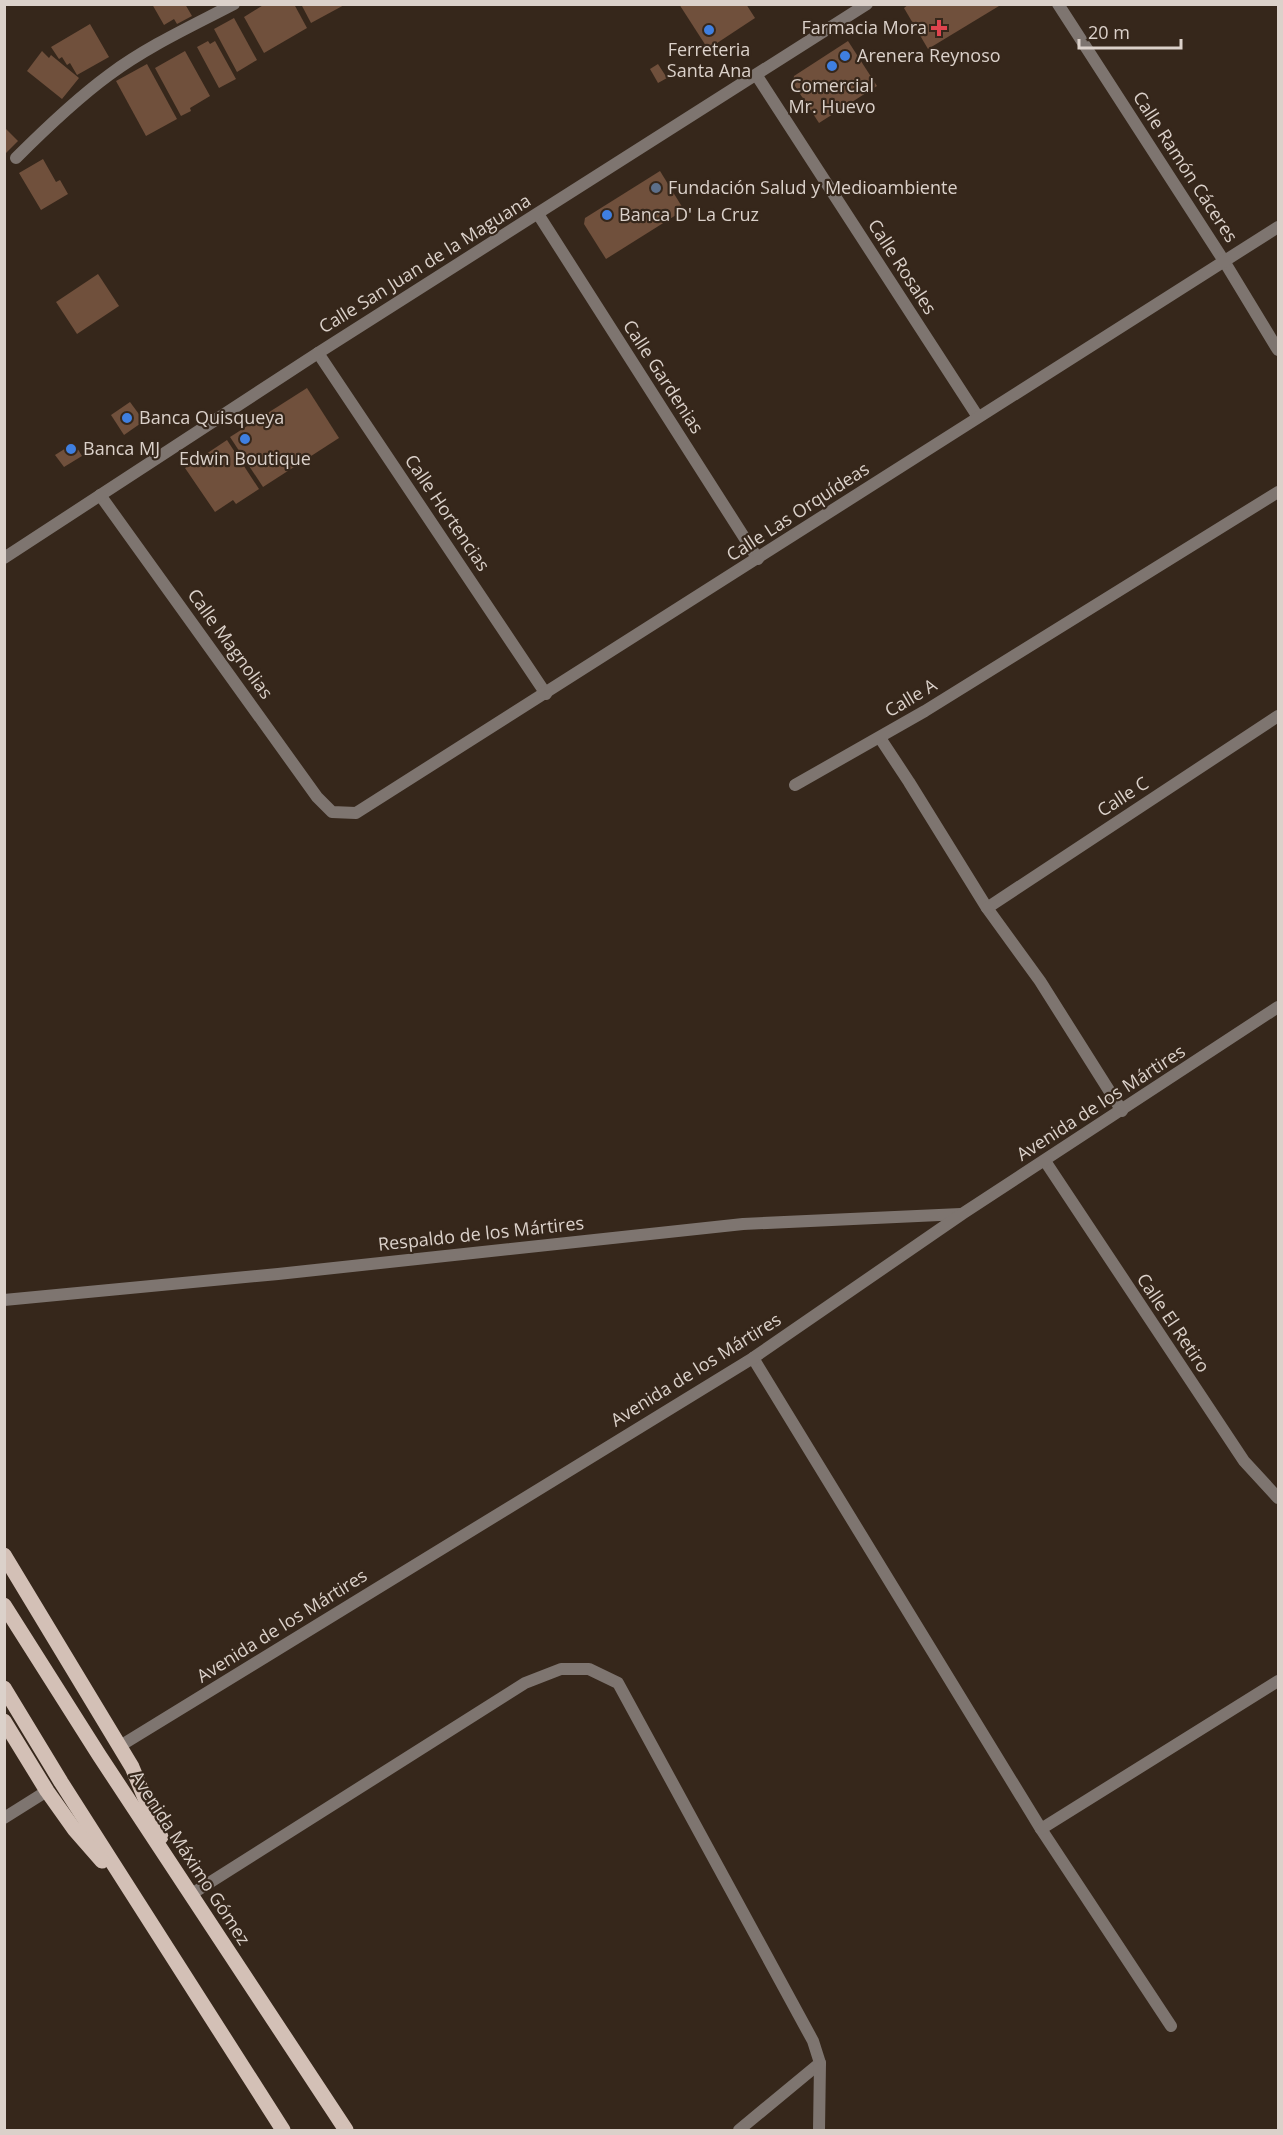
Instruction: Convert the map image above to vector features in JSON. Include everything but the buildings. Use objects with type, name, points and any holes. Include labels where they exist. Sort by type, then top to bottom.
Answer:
[{"type":"main road","points":[[4,1556],[132,1767],[174,1870]]},
{"type":"main road","name":"Avenida Máximo Gómez","points":[[4,1605],[190,1895],[346,2130]]},
{"type":"main road","points":[[4,1688],[283,2130]]},
{"type":"main road","points":[[4,1721],[47,1791],[75,1829],[138,1902]]},
{"type":"street","points":[[16,158],[65,109],[111,73],[163,41],[234,4]]},
{"type":"street","name":"Calle San Juan de la Maguana","points":[[4,558],[318,353],[867,4]]},
{"type":"street","name":"Calle Ramón Cáceres","points":[[1058,4],[1224,261],[1278,350]]},
{"type":"street","name":"Calle Rosales","points":[[757,76],[978,417]]},
{"type":"street","name":"Calle Gardenias","points":[[538,214],[758,559]]},
{"type":"street","name":"Calle Las Orquídeas","points":[[332,812],[356,813],[1278,227]]},
{"type":"street","name":"Calle Hortencias","points":[[318,353],[546,694]]},
{"type":"street","name":"Calle A","points":[[1122,1111],[1040,981],[987,908],[880,738],[1278,492]]},
{"type":"street","name":"Calle Magnolias","points":[[100,495],[317,797],[332,812]]},
{"type":"street","name":"Calle C","points":[[987,908],[1278,716]]},
{"type":"street","points":[[795,785],[880,738]]},
{"type":"street","name":"Avenida de los Mártires","points":[[120,1746],[753,1358],[962,1214],[1278,1007]]},
{"type":"street","name":"Calle El Retiro","points":[[1045,1161],[1244,1461],[1278,1498]]},
{"type":"street","name":"Respaldo de los Mártires","points":[[4,1300],[278,1274],[743,1224],[962,1214]]},
{"type":"street","points":[[753,1358],[1041,1829],[1172,2026]]},
{"type":"street","points":[[190,1895],[525,1683],[561,1669],[589,1669],[618,1683],[813,2041],[820,2063],[819,2130]]},
{"type":"street","points":[[1041,1829],[1278,1681]]},
{"type":"street","points":[[4,1818],[47,1791]]},
{"type":"street","points":[[739,2130],[820,2063]]},
{"type":"place","name":"Farmacia Mora","points":[[939,28]]},
{"type":"place","name":"Ferreteria Santa Ana","points":[[709,30]]},
{"type":"place","name":"Arenera Reynoso","points":[[845,56]]},
{"type":"place","name":"Comercial Mr. Huevo","points":[[832,66]]},
{"type":"place","name":"Fundación Salud y Medioambiente","points":[[656,188]]},
{"type":"place","name":"Banca D' La Cruz","points":[[607,215]]},
{"type":"place","name":"Banca Quisqueya","points":[[127,418]]},
{"type":"place","name":"Edwin Boutique","points":[[245,439]]},
{"type":"place","name":"Banca MJ","points":[[71,449]]}]
